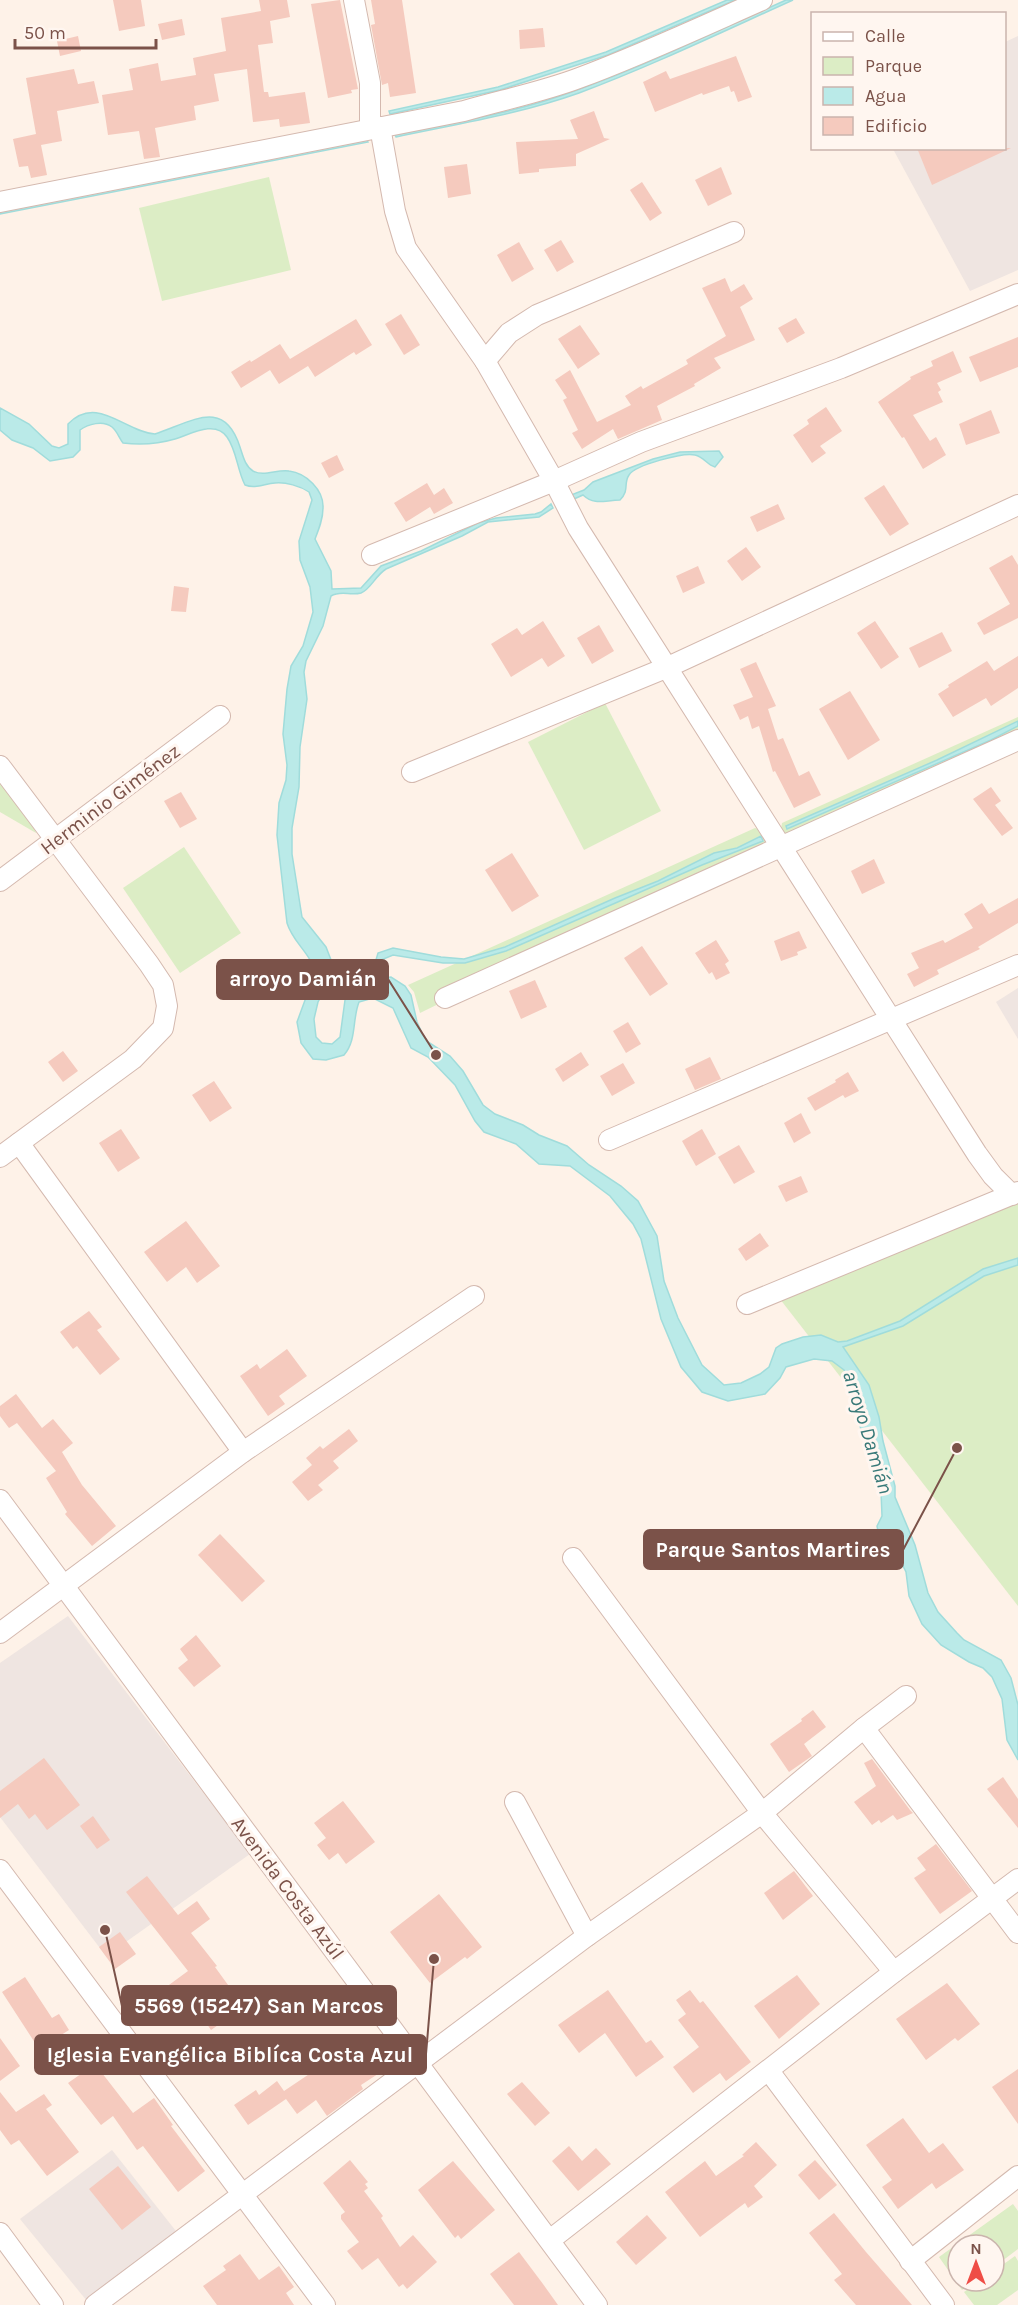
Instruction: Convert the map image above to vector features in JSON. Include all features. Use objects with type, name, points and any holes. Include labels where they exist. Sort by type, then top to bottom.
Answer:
[{"type":"street","points":[[354,0],[370,83],[375,128],[399,229],[406,248],[485,361],[554,481],[578,528],[977,1154],[993,1176],[1015,1194],[747,1304]]},
{"type":"street","points":[[0,202],[464,111],[578,79],[660,46],[762,0]]},
{"type":"street","points":[[485,361],[509,333],[537,315],[734,231]]},
{"type":"street","points":[[372,555],[554,481],[641,442],[841,368],[1018,294]]},
{"type":"street","points":[[412,772],[668,667],[1018,505]]},
{"type":"street","name":"Herminio Giménez","points":[[0,881],[220,716]]},
{"type":"street","points":[[445,998],[1018,740]]},
{"type":"street","points":[[0,766],[149,964],[163,985],[167,1006],[163,1028],[133,1059],[0,1157]]},
{"type":"street","points":[[609,1140],[1018,965]]},
{"type":"street","points":[[19,1143],[243,1452]]},
{"type":"street","points":[[0,1633],[243,1452],[474,1296]]},
{"type":"street","name":"Avenida Costa Azúl","points":[[0,1500],[597,2305]]},
{"type":"street","points":[[573,1558],[762,1813],[894,1972]]},
{"type":"street","points":[[95,2305],[587,1936],[762,1813],[906,1696]]},
{"type":"street","points":[[864,1728],[1018,1933]]},
{"type":"street","points":[[515,1802],[587,1936]]},
{"type":"street","points":[[0,1870],[325,2305]]},
{"type":"street","points":[[550,2240],[894,1972],[1018,1879]]},
{"type":"street","points":[[769,2071],[944,2305]]},
{"type":"street","points":[[910,2261],[1018,2176]]},
{"type":"street","points":[[0,2233],[53,2305]]},
{"type":"shaded area","points":[[1018,36],[1018,270],[970,291],[894,150],[1006,150],[1006,42]]},
{"type":"shaded area","points":[[1018,988],[1018,1039],[996,1002]]},
{"type":"shaded area","points":[[68,1616],[250,1854],[106,1956],[0,1817],[0,1663]]},
{"type":"shaded area","points":[[112,2150],[183,2240],[87,2301],[20,2219]]},
{"type":"green space","points":[[269,177],[291,270],[162,301],[139,208]]},
{"type":"green space","points":[[605,703],[661,811],[584,850],[528,742]]},
{"type":"green space","points":[[1018,717],[1018,733],[785,836],[781,829],[782,823]]},
{"type":"green space","points":[[0,782],[35,830],[36,833],[0,812]]},
{"type":"green space","points":[[755,828],[761,830],[767,843],[420,1013],[414,992],[408,985]]},
{"type":"green space","points":[[184,847],[241,933],[180,973],[123,888]]},
{"type":"green space","points":[[1018,1187],[1018,1606],[773,1290]]},
{"type":"green space","points":[[1013,2204],[1018,2211],[1018,2249],[1006,2258],[1006,2233],[973,2233]]},
{"type":"green space","points":[[946,2252],[946,2267],[939,2257]]},
{"type":"green space","points":[[1015,2256],[1018,2261],[1018,2290],[997,2305],[974,2305],[965,2293],[1006,2293],[1006,2262]]},
{"type":"water","points":[[727,0],[735,0],[608,55],[500,90],[390,114],[389,111],[498,87],[606,52]]},
{"type":"water","points":[[786,0],[793,0],[660,60],[579,93],[488,118],[396,137],[395,135],[487,116],[555,98],[656,59]]},
{"type":"water","points":[[367,140],[368,142],[0,214],[0,211]]},
{"type":"water","points":[[0,408],[29,424],[52,446],[59,448],[68,444],[68,424],[79,416],[90,413],[100,413],[144,432],[155,434],[205,417],[225,422],[233,432],[250,469],[257,473],[295,472],[302,475],[317,489],[323,501],[323,508],[322,520],[315,539],[331,571],[332,589],[361,588],[381,566],[421,551],[478,523],[496,518],[535,514],[551,504],[553,508],[539,517],[488,522],[462,536],[386,569],[368,589],[361,593],[338,593],[331,596],[323,626],[306,661],[304,672],[307,699],[300,747],[299,787],[292,828],[292,854],[302,917],[326,947],[333,965],[327,986],[318,1002],[314,1019],[316,1037],[322,1043],[332,1044],[340,1037],[345,1000],[363,983],[370,980],[378,953],[393,948],[464,959],[505,947],[658,881],[714,853],[737,848],[761,836],[763,841],[702,865],[506,951],[465,963],[443,963],[393,955],[381,960],[375,979],[391,977],[405,986],[411,995],[417,1022],[423,1035],[428,1042],[450,1056],[463,1071],[483,1105],[495,1114],[567,1146],[638,1201],[657,1236],[664,1281],[678,1318],[702,1365],[724,1385],[741,1383],[760,1374],[769,1367],[776,1348],[782,1344],[803,1337],[821,1335],[838,1342],[847,1341],[900,1321],[983,1269],[1018,1258],[1018,1265],[984,1276],[903,1326],[843,1347],[869,1385],[879,1417],[895,1486],[895,1497],[915,1545],[928,1593],[938,1612],[957,1633],[964,1640],[1001,1660],[1011,1678],[1018,1705],[1018,1760],[1007,1740],[1002,1699],[992,1677],[983,1668],[941,1645],[922,1624],[909,1596],[906,1572],[898,1556],[879,1536],[877,1526],[882,1516],[881,1491],[874,1452],[861,1430],[850,1381],[844,1370],[832,1361],[814,1359],[786,1367],[780,1378],[765,1394],[728,1401],[702,1392],[681,1367],[661,1319],[641,1239],[633,1224],[610,1196],[570,1166],[539,1164],[516,1144],[484,1132],[475,1121],[455,1085],[428,1057],[411,1048],[393,1008],[373,998],[359,1002],[353,1036],[344,1055],[326,1060],[313,1059],[301,1043],[297,1022],[315,973],[310,960],[287,923],[277,835],[279,803],[286,780],[287,765],[283,734],[287,689],[291,666],[303,646],[313,612],[310,587],[300,560],[299,541],[312,500],[309,492],[284,483],[245,485],[230,442],[222,432],[216,429],[202,430],[162,442],[136,444],[123,443],[112,427],[96,424],[80,430],[80,450],[73,457],[50,461],[33,448],[12,440],[0,430]]},
{"type":"water","points":[[719,451],[723,457],[715,467],[698,456],[681,455],[640,467],[629,475],[625,493],[620,500],[600,502],[583,495],[574,499],[571,495],[584,490],[593,482],[653,459],[680,452]]},
{"type":"water","points":[[1018,721],[1018,726],[991,740],[787,829],[786,826],[937,760]]},
{"type":"building","points":[[113,0],[141,0],[145,26],[119,31]]},
{"type":"building","points":[[259,0],[287,0],[290,17],[270,21],[273,43],[258,45],[264,92],[268,92],[269,97],[305,92],[310,123],[280,127],[279,119],[253,122],[247,69],[214,74],[219,101],[194,106],[196,120],[155,128],[160,157],[144,159],[139,131],[108,135],[102,95],[133,90],[129,69],[158,63],[161,81],[196,75],[193,58],[226,51],[221,18],[261,11]]},
{"type":"building","points":[[340,0],[358,89],[351,90],[352,93],[328,98],[311,4]]},
{"type":"building","points":[[371,0],[402,0],[416,93],[390,97],[388,83],[382,85],[371,25],[375,24]]},
{"type":"building","points":[[182,19],[185,35],[162,40],[158,24]]},
{"type":"building","points":[[543,28],[545,47],[520,49],[519,30]]},
{"type":"building","points":[[78,36],[81,51],[60,56],[57,41]]},
{"type":"building","points":[[736,56],[752,97],[738,102],[734,91],[731,92],[729,86],[703,95],[702,93],[655,112],[643,82],[666,71],[670,79]]},
{"type":"building","points":[[74,69],[78,84],[94,81],[99,103],[57,111],[62,141],[41,145],[47,175],[31,178],[28,166],[19,167],[13,139],[36,134],[26,78]]},
{"type":"building","points":[[594,111],[604,138],[610,139],[576,154],[576,166],[539,169],[539,172],[519,174],[516,142],[578,139],[570,120]]},
{"type":"building","points":[[1006,148],[1011,148],[932,185],[918,150],[1006,150]]},
{"type":"building","points":[[467,164],[471,194],[448,198],[444,167]]},
{"type":"building","points":[[721,167],[732,194],[708,206],[695,180]]},
{"type":"building","points":[[642,182],[662,213],[650,221],[630,190]]},
{"type":"building","points":[[561,240],[574,262],[557,272],[544,250]]},
{"type":"building","points":[[519,242],[534,269],[512,282],[497,255]]},
{"type":"building","points":[[725,278],[731,292],[744,284],[753,299],[740,307],[755,340],[714,358],[721,368],[694,384],[695,386],[657,406],[662,420],[618,439],[613,429],[582,449],[572,433],[578,430],[563,400],[567,398],[555,380],[570,370],[597,422],[631,405],[625,396],[641,386],[643,389],[688,364],[686,360],[726,336],[702,288]]},
{"type":"building","points":[[401,314],[420,345],[404,355],[385,324]]},
{"type":"building","points":[[796,318],[805,333],[787,343],[778,328]]},
{"type":"building","points":[[356,319],[372,345],[356,355],[354,352],[315,377],[308,366],[279,384],[270,370],[241,388],[231,372],[280,344],[290,359]]},
{"type":"building","points":[[580,325],[600,354],[578,369],[558,339]]},
{"type":"building","points":[[1018,337],[1018,367],[980,382],[969,357]]},
{"type":"building","points":[[953,351],[962,372],[937,383],[943,402],[913,415],[930,441],[936,437],[946,455],[923,469],[904,437],[902,438],[878,402],[911,379],[910,377],[933,366],[931,361]]},
{"type":"building","points":[[826,407],[842,431],[820,446],[826,453],[812,463],[793,435],[809,424],[807,420]]},
{"type":"building","points":[[991,410],[1000,433],[966,445],[959,424]]},
{"type":"building","points":[[337,455],[344,470],[329,478],[321,463]]},
{"type":"building","points":[[427,483],[434,495],[444,488],[453,503],[434,514],[430,507],[406,522],[394,503]]},
{"type":"building","points":[[884,485],[909,524],[890,536],[864,498]]},
{"type":"building","points":[[778,504],[785,519],[757,532],[750,517]]},
{"type":"building","points":[[746,547],[761,567],[742,581],[727,561]]},
{"type":"building","points":[[1012,555],[1018,565],[1018,618],[984,635],[977,623],[1010,604],[989,568]]},
{"type":"building","points":[[698,566],[705,583],[683,593],[676,576]]},
{"type":"building","points":[[174,586],[189,588],[186,612],[171,611]]},
{"type":"building","points":[[543,621],[565,656],[548,667],[542,658],[511,677],[491,644],[517,628],[522,635]]},
{"type":"building","points":[[875,621],[899,657],[881,669],[857,633]]},
{"type":"building","points":[[599,625],[614,651],[592,664],[577,638]]},
{"type":"building","points":[[942,632],[952,651],[919,668],[909,648]]},
{"type":"building","points":[[1018,656],[1018,688],[991,706],[986,698],[953,717],[938,694],[949,687],[948,685],[987,661],[994,671]]},
{"type":"building","points":[[756,662],[776,706],[768,709],[778,740],[783,738],[799,776],[809,771],[821,795],[794,808],[775,771],[773,772],[759,726],[752,729],[748,716],[740,720],[733,705],[753,697],[740,669]]},
{"type":"building","points":[[850,691],[880,740],[848,760],[819,709]]},
{"type":"building","points":[[991,787],[1001,801],[995,805],[1013,828],[1002,836],[973,799]]},
{"type":"building","points":[[181,792],[197,819],[180,828],[164,801]]},
{"type":"building","points":[[512,853],[539,896],[512,912],[485,870]]},
{"type":"building","points":[[874,859],[885,883],[862,894],[851,871]]},
{"type":"building","points":[[1018,898],[1018,923],[978,947],[980,949],[937,970],[939,974],[914,987],[907,974],[919,968],[911,953],[943,940],[945,943],[973,928],[964,914],[982,903],[989,914]]},
{"type":"building","points":[[799,931],[807,948],[797,952],[798,955],[781,961],[774,941]]},
{"type":"building","points":[[716,940],[729,961],[725,964],[730,973],[716,980],[712,972],[709,974],[695,953]]},
{"type":"building","points":[[642,946],[668,984],[650,996],[624,958]]},
{"type":"building","points":[[535,980],[547,1007],[521,1019],[509,991]]},
{"type":"building","points":[[628,1022],[641,1044],[626,1053],[613,1031]]},
{"type":"building","points":[[63,1051],[78,1071],[63,1082],[48,1062]]},
{"type":"building","points":[[581,1052],[589,1065],[563,1082],[555,1069]]},
{"type":"building","points":[[710,1057],[721,1079],[695,1090],[685,1069]]},
{"type":"building","points":[[623,1063],[635,1083],[612,1096],[600,1076]]},
{"type":"building","points":[[848,1072],[859,1091],[845,1098],[843,1095],[815,1111],[807,1098],[836,1082],[835,1080]]},
{"type":"building","points":[[214,1081],[232,1108],[210,1122],[192,1095]]},
{"type":"building","points":[[801,1113],[811,1133],[794,1143],[784,1123]]},
{"type":"building","points":[[121,1129],[140,1158],[118,1172],[99,1143]]},
{"type":"building","points":[[702,1129],[716,1154],[696,1166],[682,1141]]},
{"type":"building","points":[[739,1145],[755,1172],[734,1184],[718,1157]]},
{"type":"building","points":[[801,1176],[808,1192],[786,1202],[778,1186]]},
{"type":"building","points":[[186,1221],[220,1266],[197,1283],[186,1267],[167,1282],[144,1252]]},
{"type":"building","points":[[760,1233],[769,1246],[746,1261],[738,1249]]},
{"type":"building","points":[[89,1311],[102,1327],[97,1330],[120,1359],[100,1375],[77,1346],[73,1349],[60,1332]]},
{"type":"building","points":[[287,1349],[307,1376],[279,1396],[285,1404],[268,1416],[240,1376],[257,1364],[260,1369]]},
{"type":"building","points":[[16,1394],[42,1428],[53,1419],[73,1443],[62,1452],[82,1485],[116,1526],[92,1546],[65,1514],[67,1512],[46,1478],[56,1471],[17,1423],[9,1428],[0,1416],[0,1406]]},
{"type":"building","points":[[349,1429],[358,1441],[333,1461],[339,1468],[318,1485],[323,1490],[308,1501],[292,1482],[312,1465],[306,1458],[320,1446],[323,1449]]},
{"type":"building","points":[[220,1534],[265,1581],[242,1602],[198,1555]]},
{"type":"building","points":[[196,1635],[221,1666],[194,1687],[178,1668],[188,1660],[180,1649]]},
{"type":"building","points":[[813,1710],[826,1727],[804,1744],[812,1756],[789,1772],[770,1744],[802,1721],[801,1719]]},
{"type":"building","points":[[44,1758],[80,1805],[47,1830],[35,1814],[29,1819],[18,1804],[0,1818],[0,1791]]},
{"type":"building","points":[[872,1759],[913,1813],[897,1820],[893,1815],[881,1823],[879,1820],[872,1825],[854,1802],[876,1786],[864,1763]]},
{"type":"building","points":[[1003,1777],[1018,1799],[1018,1828],[987,1789]]},
{"type":"building","points":[[343,1801],[375,1842],[346,1864],[338,1853],[329,1860],[317,1845],[326,1838],[314,1823]]},
{"type":"building","points":[[93,1816],[110,1840],[97,1849],[80,1826]]},
{"type":"building","points":[[936,1844],[972,1891],[940,1914],[914,1878],[926,1870],[917,1858]]},
{"type":"building","points":[[794,1871],[813,1896],[783,1920],[764,1893]]},
{"type":"building","points":[[147,1876],[178,1915],[197,1901],[210,1919],[191,1933],[217,1966],[215,1967],[244,2007],[211,2030],[190,1999],[157,2023],[143,2004],[188,1971],[126,1892]]},
{"type":"building","points":[[439,1894],[482,1947],[430,1983],[390,1932]]},
{"type":"building","points":[[120,1932],[136,1954],[115,1969],[99,1947]]},
{"type":"building","points":[[797,1975],[820,2004],[779,2039],[754,2006]]},
{"type":"building","points":[[25,1977],[52,2018],[59,2014],[69,2030],[39,2049],[2,1992]]},
{"type":"building","points":[[947,1983],[980,2024],[958,2041],[955,2038],[926,2060],[896,2019]]},
{"type":"building","points":[[608,1990],[646,2043],[651,2040],[664,2057],[636,2077],[605,2033],[579,2053],[558,2025]]},
{"type":"building","points":[[690,1990],[700,2003],[703,2001],[751,2062],[726,2081],[720,2073],[693,2093],[673,2067],[699,2047],[678,2020],[686,2014],[676,2000]]},
{"type":"building","points":[[0,2038],[20,2066],[0,2081]]},
{"type":"building","points":[[360,2040],[381,2072],[361,2085],[363,2089],[327,2116],[316,2100],[297,2114],[286,2099],[248,2125],[234,2105],[256,2090],[259,2095],[277,2081],[284,2091]]},
{"type":"building","points":[[95,2064],[133,2113],[154,2098],[173,2125],[171,2126],[205,2171],[178,2192],[143,2146],[137,2150],[113,2116],[101,2125],[68,2083]]},
{"type":"building","points":[[1018,2069],[1018,2124],[992,2087]]},
{"type":"building","points":[[522,2082],[550,2113],[535,2126],[507,2094]]},
{"type":"building","points":[[0,2092],[16,2112],[44,2094],[52,2105],[46,2109],[79,2152],[47,2176],[19,2140],[11,2145],[0,2130]]},
{"type":"building","points":[[903,2118],[929,2153],[943,2143],[964,2170],[936,2189],[932,2183],[898,2209],[882,2187],[892,2180],[866,2145]]},
{"type":"building","points":[[756,2142],[777,2165],[754,2186],[763,2197],[748,2208],[745,2203],[700,2237],[665,2192],[705,2161],[716,2176],[744,2156],[742,2155]]},
{"type":"building","points":[[569,2146],[582,2161],[596,2148],[611,2164],[578,2191],[552,2161]]},
{"type":"building","points":[[350,2160],[368,2182],[365,2184],[368,2188],[364,2191],[383,2216],[381,2218],[400,2247],[413,2235],[437,2262],[407,2289],[403,2284],[399,2287],[378,2258],[362,2270],[347,2251],[359,2242],[341,2219],[341,2215],[345,2212],[323,2183]]},
{"type":"building","points":[[815,2160],[837,2185],[819,2200],[798,2175]]},
{"type":"building","points":[[453,2161],[495,2210],[461,2239],[458,2235],[455,2238],[418,2190]]},
{"type":"building","points":[[118,2166],[151,2207],[122,2230],[89,2189]]},
{"type":"building","points":[[834,2213],[912,2305],[856,2305],[834,2280],[842,2274],[809,2233]]},
{"type":"building","points":[[647,2215],[667,2238],[636,2265],[616,2242]]},
{"type":"building","points":[[519,2252],[558,2305],[514,2305],[490,2274]]},
{"type":"building","points":[[240,2254],[259,2280],[279,2266],[294,2287],[286,2293],[294,2305],[217,2305],[203,2286],[226,2270],[223,2266]]},
{"type":"place","name":"arroyo Damián","points":[[436,1055]]},
{"type":"place","name":"Parque Santos Martires","points":[[957,1448]]},
{"type":"place","name":"5569 (15247) San Marcos","points":[[105,1930]]},
{"type":"place","name":"Iglesia Evangélica Biblíca Costa Azul","points":[[434,1959]]}]
